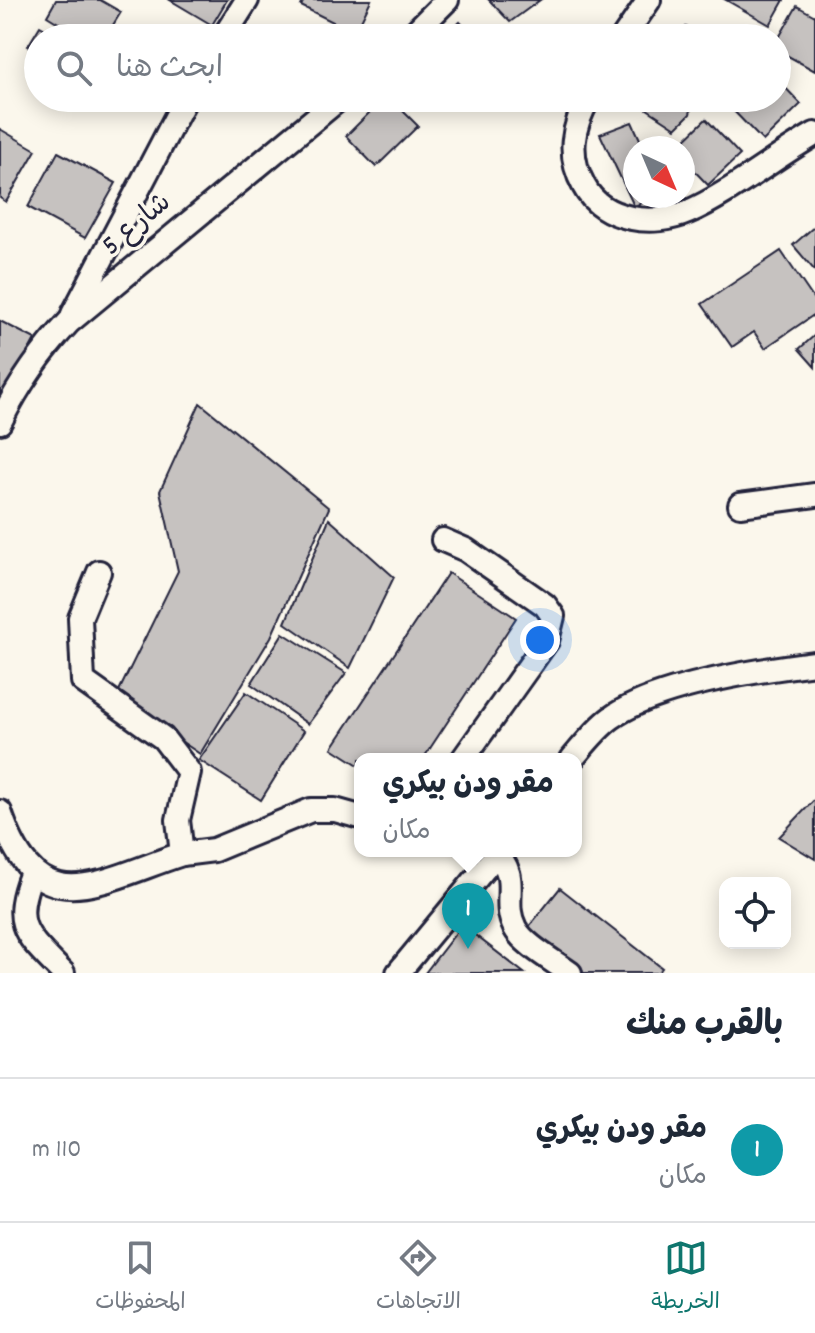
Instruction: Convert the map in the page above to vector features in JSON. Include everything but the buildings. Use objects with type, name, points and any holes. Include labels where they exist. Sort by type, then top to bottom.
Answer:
[{"type":"street","points":[[232,24],[247,0]]},
{"type":"street","points":[[423,24],[447,0]]},
{"type":"street","points":[[633,24],[649,0]]},
{"type":"street","points":[[69,322],[179,112]]},
{"type":"street","name":"شارع 5","points":[[0,422],[17,387],[41,353],[69,322],[323,112]]},
{"type":"street","points":[[582,112],[574,129],[577,171],[597,203],[611,212],[640,219],[658,220],[691,211],[815,134]]},
{"type":"street","points":[[740,505],[815,495]]},
{"type":"street","points":[[443,540],[466,550],[511,581],[545,605],[553,616],[547,641],[467,753]]},
{"type":"street","points":[[99,572],[80,618],[83,681],[163,738],[189,772],[178,820],[182,854]]},
{"type":"street","points":[[578,753],[611,718],[655,697],[761,671],[815,663]]},
{"type":"street","points":[[0,812],[7,834],[32,872],[60,888],[73,889],[182,854],[214,850],[311,810],[335,810],[354,815]]},
{"type":"street","points":[[398,973],[493,857]]},
{"type":"street","points":[[500,857],[511,873],[510,916],[517,932],[570,973]]},
{"type":"street","points":[[32,872],[19,904],[24,927],[63,973]]},
{"type":"place","name":"مقر ودن بيكري","points":[[468,949]]}]
